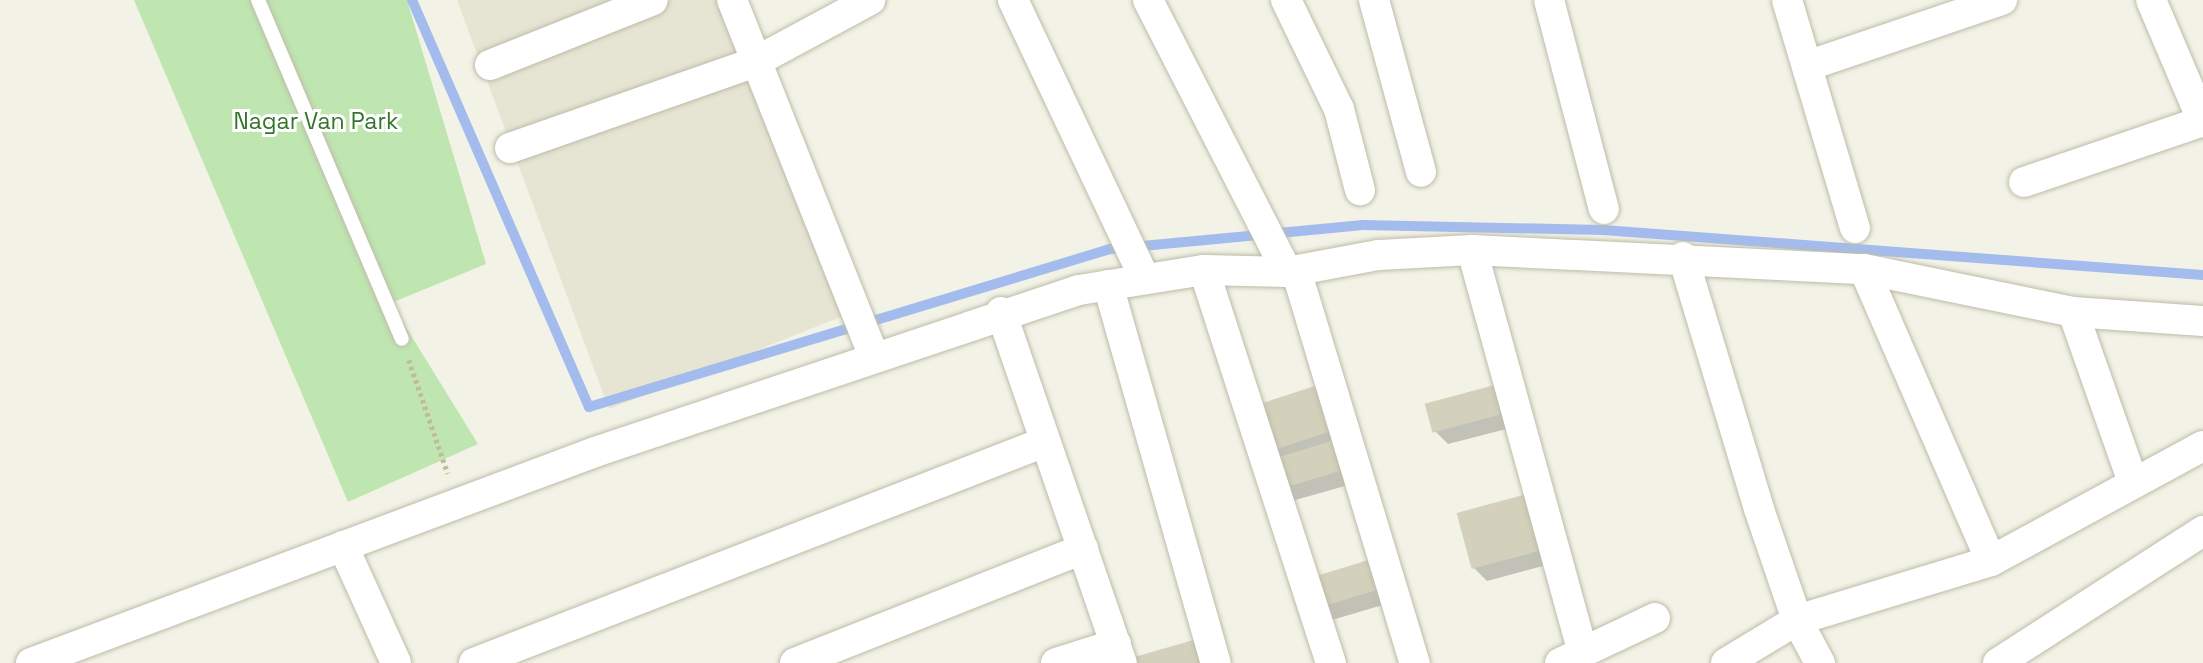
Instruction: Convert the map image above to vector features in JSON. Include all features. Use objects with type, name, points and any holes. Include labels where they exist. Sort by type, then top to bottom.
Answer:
[{"type":"street","points":[[490,65],[653,0]]},
{"type":"street","points":[[732,0],[865,336]]},
{"type":"street","points":[[510,148],[755,62],[870,0]]},
{"type":"street","points":[[1013,0],[1135,260]]},
{"type":"street","points":[[1148,0],[1261,222],[1288,268],[1415,663]]},
{"type":"street","points":[[1286,0],[1339,109],[1360,190]]},
{"type":"street","points":[[1374,0],[1421,172]]},
{"type":"street","points":[[1549,0],[1604,209]]},
{"type":"street","points":[[1787,0],[1855,228]]},
{"type":"street","points":[[1807,66],[2002,0]]},
{"type":"street","points":[[2024,183],[2203,122],[2151,0]]},
{"type":"street","points":[[1135,260],[1204,270],[1288,268],[1379,255],[1472,250],[1683,257],[1864,270],[2073,312],[2203,321]]},
{"type":"street","points":[[1472,250],[1572,658],[1656,618]]},
{"type":"street","points":[[1683,257],[1797,620],[1820,663]]},
{"type":"street","points":[[31,663],[458,503],[865,336],[1001,312],[1108,285],[1135,260]]},
{"type":"street","points":[[1204,270],[1331,663]]},
{"type":"street","points":[[1864,270],[1991,561]]},
{"type":"street","points":[[1108,285],[1216,663]]},
{"type":"street","points":[[1001,312],[1119,654],[1056,663]]},
{"type":"street","points":[[2073,312],[2132,480]]},
{"type":"street","points":[[474,663],[536,653],[1045,442]]},
{"type":"street","points":[[1726,663],[1797,620],[1991,561],[2132,480],[2203,446]]},
{"type":"street","points":[[1998,663],[2203,531]]},
{"type":"street","points":[[343,546],[396,663]]},
{"type":"street","points":[[794,663],[1083,549]]},
{"type":"lane","points":[[258,0],[402,339]]},
{"type":"path","points":[[402,339],[458,503]]},
{"type":"shaded area","points":[[457,0],[723,0],[843,316],[609,409]]},
{"type":"green space","name":"Nagar Van Park","points":[[134,0],[407,0],[486,264],[391,303],[478,444],[348,502]]},
{"type":"building","points":[[1502,383],[1510,412],[1432,433],[1425,404]]},
{"type":"building","points":[[1318,385],[1333,431],[1269,451],[1254,406]]},
{"type":"building","points":[[1338,439],[1347,469],[1277,490],[1268,460]]},
{"type":"building","points":[[1531,493],[1546,549],[1472,569],[1457,513]]},
{"type":"building","points":[[1375,558],[1384,588],[1317,608],[1308,578]]},
{"type":"building","points":[[1204,637],[1211,663],[1125,663],[1124,660]]},
{"type":"waterway","points":[[412,0],[589,407],[1110,249],[1363,225],[1603,230],[2203,275]]}]
